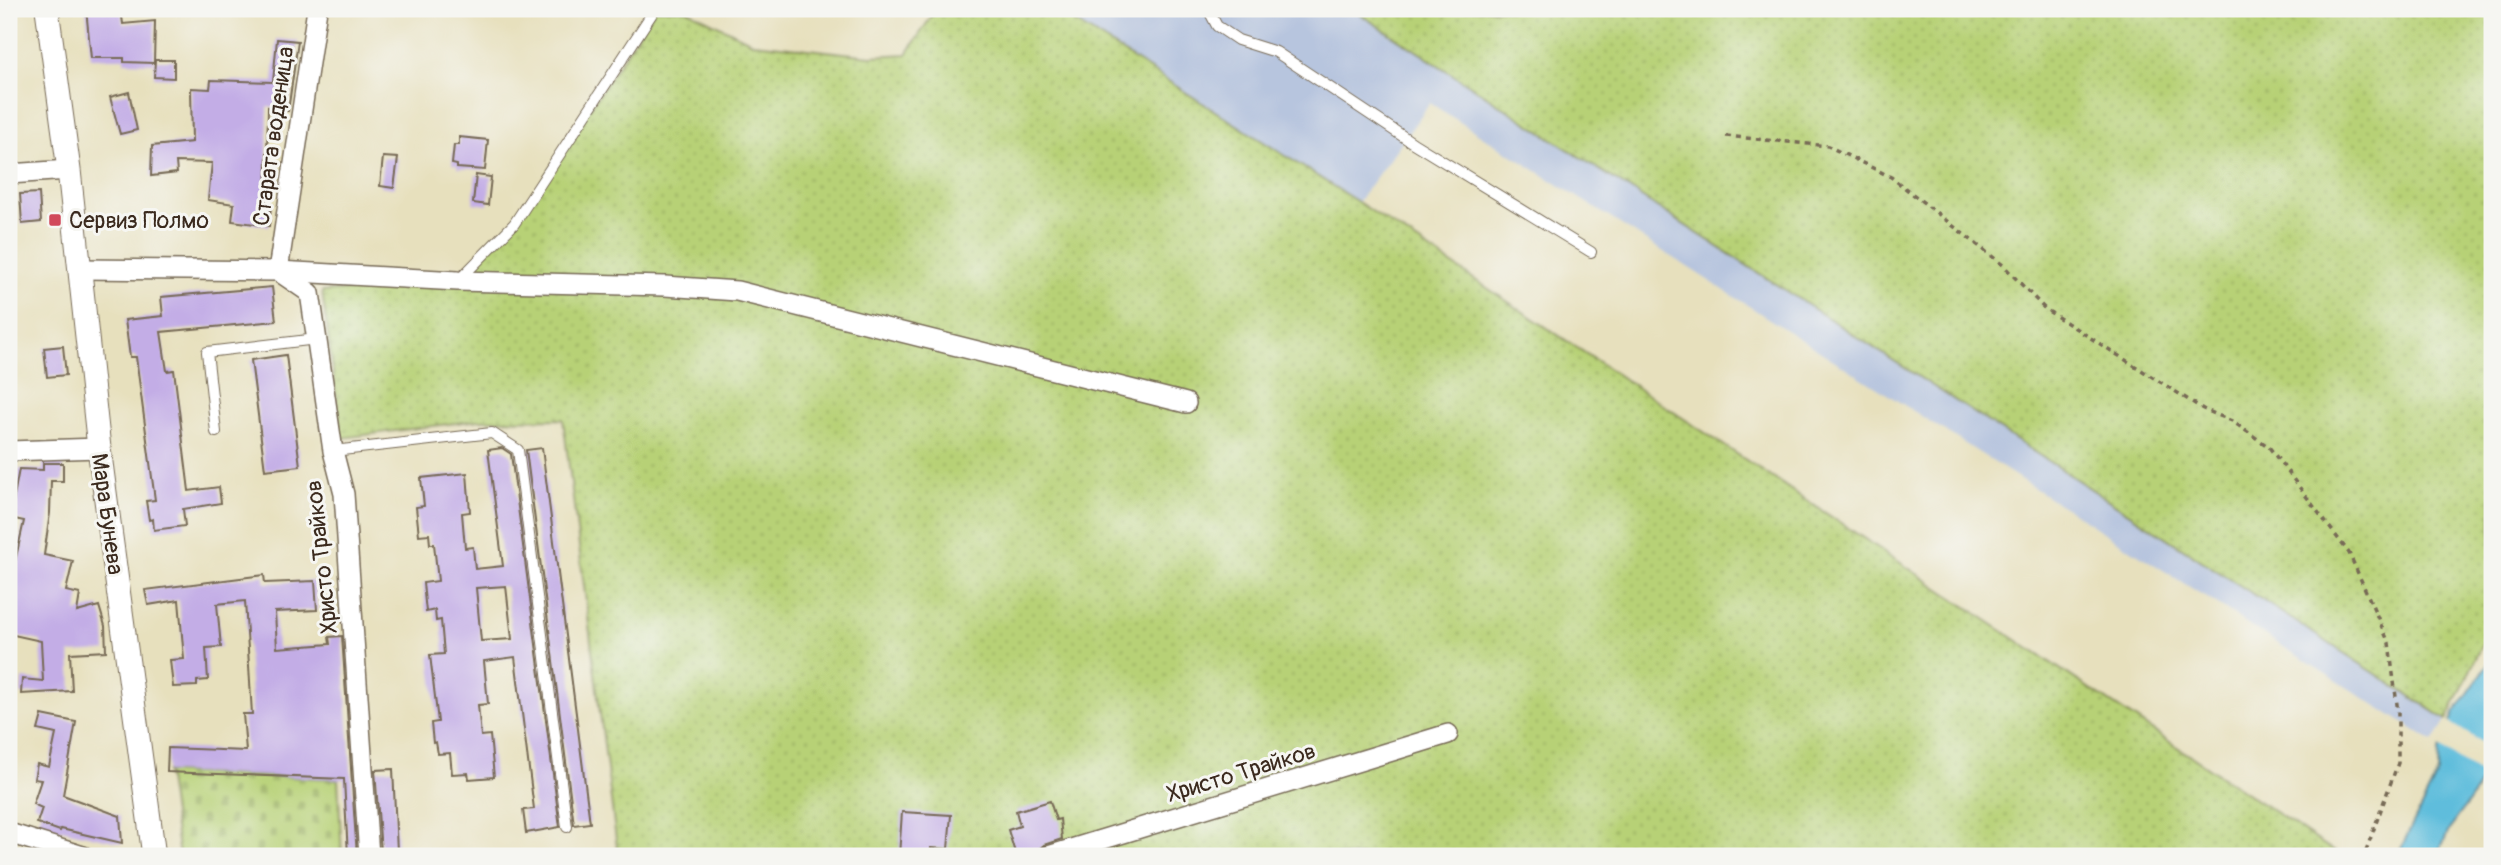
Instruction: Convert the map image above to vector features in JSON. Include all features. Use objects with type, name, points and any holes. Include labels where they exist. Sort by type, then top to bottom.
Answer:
[{"type":"street","name":"Мара Бунева","points":[[47,9],[69,170],[99,447],[154,856]]},
{"type":"street","name":"Старата воденица","points":[[278,271],[317,9]]},
{"type":"street","points":[[9,174],[69,170]]},
{"type":"street","points":[[79,269],[278,271],[458,281],[665,286],[737,291],[1186,403]]},
{"type":"street","name":"Христо Трайков","points":[[278,271],[310,293],[333,451],[344,494],[369,856]]},
{"type":"street","points":[[9,451],[99,447]]},
{"type":"street","name":"Христо Трайков","points":[[1048,856],[1448,734]]},
{"type":"street","points":[[9,833],[83,856]]},
{"type":"lane","points":[[458,281],[514,224],[655,9]]},
{"type":"lane","points":[[1208,9],[1217,26],[1238,40],[1276,52],[1413,143],[1591,253]]},
{"type":"lane","points":[[216,432],[207,352],[317,339]]},
{"type":"lane","points":[[333,451],[492,433],[518,450],[567,827]]},
{"type":"path","points":[[1726,136],[1828,146],[1891,177],[2003,265],[2045,309],[2203,409],[2232,421],[2269,447],[2348,552],[2389,643],[2398,712],[2398,764],[2364,856]]},
{"type":"shaded area","points":[[1055,9],[1352,9],[2447,720],[2433,742],[1430,103],[1358,202]]},
{"type":"green space","points":[[655,9],[685,9],[754,43],[871,56],[907,54],[936,9],[1055,9],[1358,202],[2341,856],[618,856],[563,419],[479,420],[342,438],[322,292],[458,281],[514,224]]},
{"type":"green space","points":[[1352,9],[2492,9],[2492,624],[2447,720]]},
{"type":"green space","points":[[167,772],[338,779],[342,856],[179,856]]},
{"type":"water","points":[[2492,659],[2492,762],[2471,799],[2450,828],[2437,856],[2397,856],[2438,773],[2439,752],[2455,712]]},
{"type":"pier","points":[[2448,721],[2492,749],[2492,769],[2487,778],[2438,746]]},
{"type":"building","points":[[86,9],[121,9],[123,24],[155,21],[154,63],[124,62],[124,58],[91,58]]},
{"type":"building","points":[[277,39],[298,41],[288,111],[268,107],[266,206],[271,206],[269,226],[232,221],[234,204],[208,200],[212,163],[176,162],[177,173],[151,176],[152,146],[192,142],[191,88],[210,89],[211,80],[273,82]]},
{"type":"building","points":[[155,60],[174,60],[174,78],[154,77]]},
{"type":"building","points":[[129,92],[137,130],[120,134],[110,97]]},
{"type":"building","points":[[459,137],[488,140],[485,170],[457,168],[457,165],[452,164],[454,145],[459,145]]},
{"type":"building","points":[[383,157],[398,158],[394,188],[380,186]]},
{"type":"building","points":[[476,175],[491,177],[488,205],[473,203]]},
{"type":"building","points":[[39,193],[41,222],[22,224],[20,194]]},
{"type":"building","points":[[272,287],[276,321],[161,332],[167,371],[174,370],[189,491],[219,487],[221,503],[183,509],[185,526],[154,530],[153,519],[149,520],[146,501],[155,500],[136,357],[130,357],[125,320],[163,316],[161,297]]},
{"type":"building","points":[[63,346],[66,375],[47,377],[44,348]]},
{"type":"building","points":[[286,355],[300,466],[265,470],[251,360]]},
{"type":"building","points":[[502,448],[511,454],[560,827],[526,833],[523,810],[534,809],[515,657],[484,661],[488,704],[478,705],[481,736],[490,735],[494,777],[469,779],[468,773],[452,774],[450,753],[438,754],[436,742],[433,743],[431,723],[438,722],[430,655],[444,654],[441,620],[436,621],[435,610],[426,612],[423,583],[438,581],[434,544],[430,544],[429,534],[419,535],[416,507],[424,506],[421,478],[467,473],[470,512],[462,513],[465,548],[473,547],[475,569],[503,566],[488,450]],"holes":[[[506,586],[512,639],[481,641],[476,588]]]},
{"type":"building","points":[[542,448],[590,823],[574,825],[526,450]]},
{"type":"building","points":[[43,463],[63,463],[63,481],[51,481],[44,555],[73,561],[66,591],[80,594],[77,612],[99,606],[105,626],[106,651],[70,653],[72,691],[21,694],[22,679],[43,681],[41,641],[9,634],[9,589],[24,521],[10,518],[19,469],[43,470]]},
{"type":"building","points":[[264,575],[265,583],[315,581],[317,610],[275,612],[277,648],[330,644],[329,637],[342,636],[357,856],[348,856],[344,779],[167,772],[168,748],[246,751],[243,714],[252,714],[245,601],[217,604],[221,647],[206,648],[208,680],[197,681],[197,686],[173,687],[170,660],[184,659],[179,600],[148,605],[145,590]]},
{"type":"building","points":[[42,715],[76,722],[63,795],[120,816],[122,843],[61,829],[60,831],[37,823],[42,808],[33,804],[41,780],[34,779],[37,764],[49,767],[56,734],[38,730]]},
{"type":"building","points":[[393,769],[397,851],[381,852],[375,770]]},
{"type":"building","points":[[1050,801],[1056,820],[1060,819],[1062,839],[1044,845],[1037,851],[1016,856],[1008,830],[1020,826],[1016,811]]},
{"type":"building","points":[[902,812],[951,815],[948,849],[931,848],[931,854],[899,856]]},
{"type":"place","name":"Сервиз Полмо","points":[[55,220]]}]
